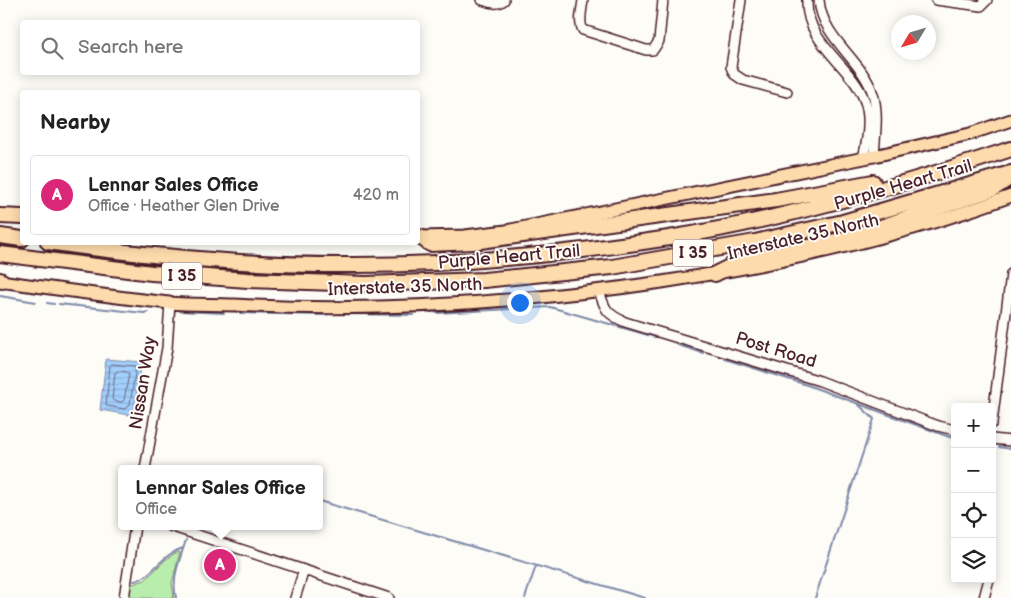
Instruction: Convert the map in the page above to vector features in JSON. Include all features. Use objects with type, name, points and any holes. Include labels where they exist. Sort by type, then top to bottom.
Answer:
[{"type":"highway","points":[[420,238],[430,244],[472,242],[785,198],[892,178],[963,159],[1011,143]]},
{"type":"highway","name":"Purple Heart Trail","points":[[70,245],[143,255],[308,265],[419,264],[527,256],[669,238],[783,215],[945,171],[1011,149]]},
{"type":"highway","name":"Purple Heart Trail","points":[[0,254],[152,273],[248,280],[366,284],[484,280],[612,267],[755,242],[843,222],[1011,174]]},
{"type":"highway","points":[[715,274],[737,262],[849,238],[874,230],[993,189],[1011,178]]},
{"type":"highway","points":[[0,216],[20,217]]},
{"type":"highway","points":[[0,236],[20,239]]},
{"type":"main road","points":[[420,237],[465,236],[506,231],[690,195],[970,134],[1011,120]]},
{"type":"main road","name":"Interstate 35 North","points":[[1,281],[114,298],[170,303],[306,308],[500,302],[599,292],[715,274],[790,259],[884,237],[964,214],[1011,196]]},
{"type":"main road","points":[[0,209],[20,212]]},
{"type":"street","points":[[482,0],[496,4],[502,1]]},
{"type":"street","points":[[583,0],[580,17],[583,30],[646,50],[652,50],[659,41],[663,0]]},
{"type":"street","points":[[741,0],[731,67],[734,74],[742,80],[787,92]]},
{"type":"street","points":[[807,0],[810,20],[816,34],[854,82],[865,102],[869,157]]},
{"type":"street","points":[[819,0],[820,11],[826,26],[867,81],[873,94],[876,111],[869,157]]},
{"type":"street","points":[[936,0],[981,6],[986,0]]},
{"type":"street","points":[[995,403],[1011,274]]},
{"type":"street","name":"Post Road","points":[[599,292],[604,307],[611,316],[625,322],[820,381],[938,426],[951,429]]},
{"type":"street","name":"Nissan Way","points":[[146,465],[167,348],[170,303]]},
{"type":"street","points":[[996,439],[1011,441]]},
{"type":"street","points":[[124,598],[134,530]]},
{"type":"street","points":[[182,530],[386,598]]},
{"type":"street","points":[[294,598],[304,570]]},
{"type":"street","points":[[984,598],[988,583]]},
{"type":"green space","points":[[180,552],[172,583],[174,598],[128,598],[130,585],[145,580],[165,560]]},
{"type":"water","points":[[106,359],[142,362],[134,409],[130,411],[129,415],[100,410]]},
{"type":"waterway","points":[[0,296],[36,302]]},
{"type":"waterway","points":[[47,303],[54,304]]},
{"type":"waterway","points":[[59,304],[148,312]]},
{"type":"waterway","points":[[436,313],[550,307],[655,337]]},
{"type":"waterway","points":[[180,311],[224,313]]},
{"type":"waterway","points":[[240,313],[326,315]]},
{"type":"waterway","points":[[349,314],[413,315]]},
{"type":"waterway","points":[[678,345],[703,353]]},
{"type":"waterway","points":[[725,359],[807,385],[951,438]]},
{"type":"waterway","points":[[815,598],[874,419],[858,404]]},
{"type":"waterway","points":[[999,447],[1011,449]]},
{"type":"waterway","points":[[323,502],[645,598]]},
{"type":"waterway","points":[[176,598],[175,576],[186,540]]},
{"type":"waterway","points":[[134,581],[146,576],[168,555],[183,548]]},
{"type":"waterway","points":[[525,598],[536,566]]},
{"type":"place","name":"Lennar Sales Office","points":[[220,565]]}]
